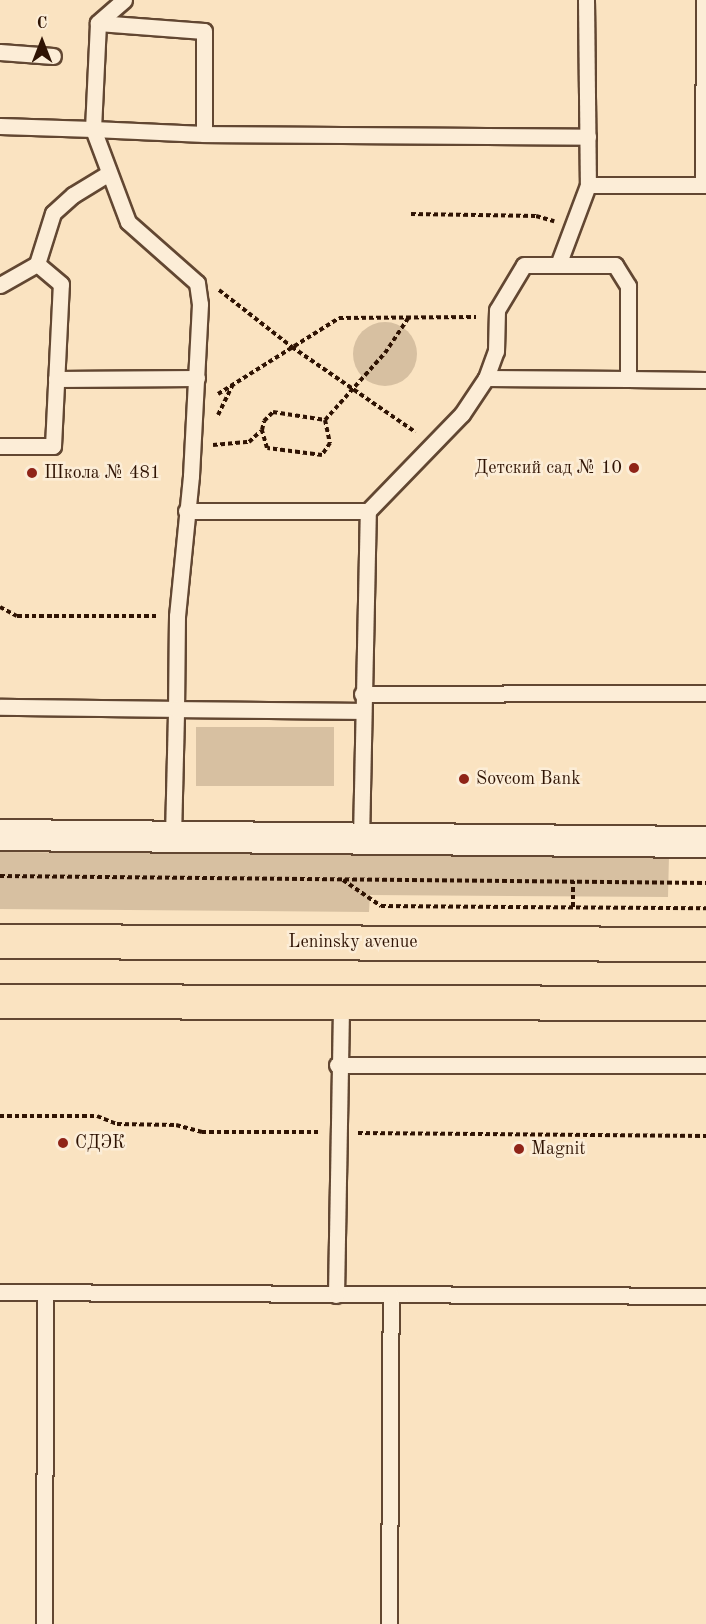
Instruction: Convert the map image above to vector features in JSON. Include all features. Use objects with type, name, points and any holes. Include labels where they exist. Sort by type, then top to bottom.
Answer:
[{"type":"main road","name":"Leninsky avenue","points":[[0,941],[706,944]]},
{"type":"main road","points":[[0,1001],[706,1003]]},
{"type":"street","points":[[0,835],[706,842]]},
{"type":"lane","points":[[124,0],[98,23],[93,129],[128,222],[197,283],[197,378],[177,616],[173,836]]},
{"type":"lane","points":[[558,265],[588,185],[586,0]]},
{"type":"lane","points":[[588,185],[704,185],[704,0]]},
{"type":"lane","points":[[98,23],[204,31],[204,134]]},
{"type":"lane","points":[[0,52],[52,56]]},
{"type":"lane","points":[[0,126],[204,134],[588,137]]},
{"type":"lane","points":[[0,285],[37,264],[53,213],[73,195],[109,173]]},
{"type":"lane","points":[[0,446],[53,446],[61,284],[37,264]]},
{"type":"lane","points":[[361,839],[362,694],[368,511],[462,414],[486,378],[496,351],[497,310],[524,265],[615,265],[628,286],[628,379]]},
{"type":"lane","points":[[56,379],[197,378]]},
{"type":"lane","points":[[486,378],[706,380]]},
{"type":"lane","points":[[186,511],[368,511]]},
{"type":"lane","points":[[362,694],[706,693]]},
{"type":"lane","points":[[0,707],[362,711]]},
{"type":"lane","points":[[336,1295],[337,1065],[341,1002]]},
{"type":"lane","points":[[337,1065],[706,1065]]},
{"type":"lane","points":[[0,1292],[706,1296]]},
{"type":"lane","points":[[44,1624],[45,1292]]},
{"type":"lane","points":[[389,1624],[391,1295]]},
{"type":"path","points":[[411,214],[536,216],[573,226]]},
{"type":"path","points":[[197,283],[209,282],[292,347],[432,444]]},
{"type":"path","points":[[208,400],[292,347],[348,316],[482,317],[497,310]]},
{"type":"path","points":[[325,420],[351,388],[386,352],[410,316]]},
{"type":"path","points":[[273,412],[325,420],[330,443],[322,456],[267,448],[262,430],[264,421],[273,412]]},
{"type":"path","points":[[208,446],[249,442],[262,430]]},
{"type":"path","points":[[0,607],[17,615],[177,616]]},
{"type":"path","points":[[0,876],[706,883]]},
{"type":"path","points":[[342,879],[381,906],[706,908]]},
{"type":"path","points":[[573,881],[573,907]]},
{"type":"shaded area","points":[[385,322],[408,331],[417,354],[408,377],[385,386],[362,377],[353,354],[362,331]]},
{"type":"shaded area","points":[[196,727],[334,727],[334,786],[196,786]]},
{"type":"shaded area","points":[[0,852],[669,856],[668,897],[370,895],[369,912],[0,909]]},
{"type":"place","name":"Детский сад № 10","points":[[634,468]]},
{"type":"place","name":"Школа № 481","points":[[32,473]]},
{"type":"place","name":"Sovcom Bank","points":[[464,779]]},
{"type":"place","name":"СДЭК","points":[[63,1143]]},
{"type":"place","name":"Magnit","points":[[519,1149]]}]
